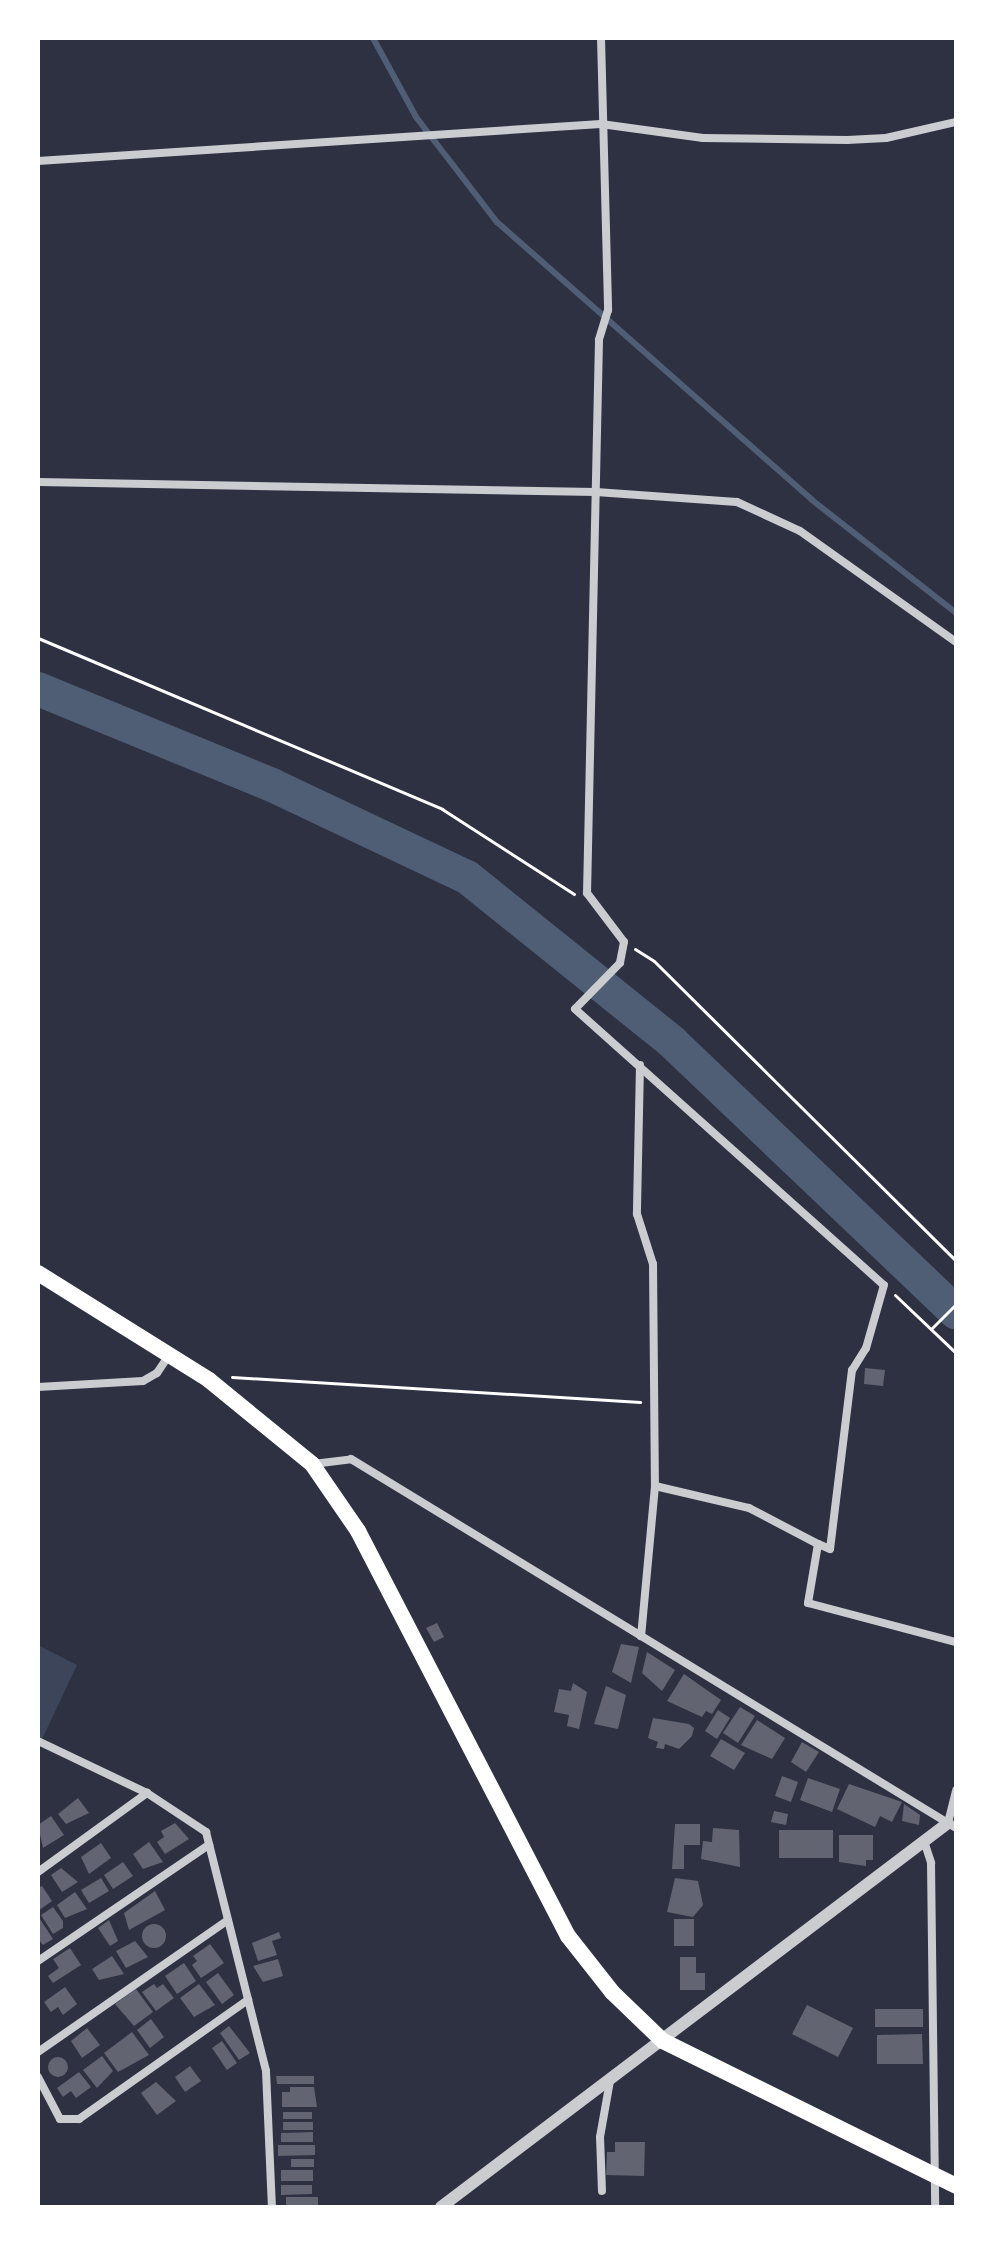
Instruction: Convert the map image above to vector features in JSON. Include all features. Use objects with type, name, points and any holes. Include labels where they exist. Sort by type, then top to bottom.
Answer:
[{"type":"highway","points":[[38,1273],[209,1380],[312,1464],[358,1531],[568,1936],[612,1992],[663,2041],[956,2186]]},
{"type":"street","points":[[601,38],[608,310],[599,340],[587,893],[624,942],[620,963],[575,1009],[884,1285],[866,1348],[852,1370],[830,1549],[749,1508],[655,1486]]},
{"type":"street","points":[[38,161],[601,124],[703,138],[847,140],[886,138],[956,122]]},
{"type":"street","points":[[38,482],[596,492],[737,502],[772,515],[956,642]]},
{"type":"street","points":[[640,1065],[637,1214],[653,1264],[655,1486],[641,1636]]},
{"type":"street","points":[[38,1387],[143,1381],[157,1373],[169,1355]]},
{"type":"street","points":[[312,1464],[351,1459],[952,1825]]},
{"type":"street","points":[[818,1544],[808,1603],[956,1642]]},
{"type":"street","points":[[38,1741],[147,1793],[206,1832],[266,2071],[272,2207]]},
{"type":"street","points":[[441,2207],[952,1825],[956,1790]]},
{"type":"street","points":[[38,1872],[147,1793]]},
{"type":"street","points":[[925,1844],[931,1863],[935,2207]]},
{"type":"street","points":[[38,1961],[209,1845]]},
{"type":"street","points":[[38,2052],[228,1920]]},
{"type":"street","points":[[38,2077],[60,2119],[79,2119],[248,2000]]},
{"type":"street","points":[[602,2191],[600,2137],[610,2081]]},
{"type":"path","points":[[38,638],[383,781],[442,809],[574,894],[587,893]]},
{"type":"path","points":[[624,942],[654,961],[956,1261]]},
{"type":"path","points":[[884,1285],[956,1353]]},
{"type":"path","points":[[931,1329],[956,1304]]},
{"type":"path","points":[[209,1380],[316,1379],[652,1403]]},
{"type":"shaded area","points":[[38,1645],[77,1665],[38,1748]]},
{"type":"building","points":[[865,1368],[885,1370],[883,1386],[864,1384]]},
{"type":"building","points":[[437,1623],[444,1637],[434,1642],[426,1628]]},
{"type":"building","points":[[621,1644],[639,1647],[631,1683],[612,1672]]},
{"type":"building","points":[[647,1652],[675,1670],[662,1691],[642,1673]]},
{"type":"building","points":[[684,1674],[721,1700],[712,1714],[706,1711],[702,1717],[667,1701]]},
{"type":"building","points":[[573,1683],[587,1692],[579,1729],[567,1726],[569,1715],[554,1712],[559,1689],[571,1691]]},
{"type":"building","points":[[606,1686],[626,1695],[618,1729],[594,1724]]},
{"type":"building","points":[[740,1707],[755,1716],[738,1743],[723,1733]]},
{"type":"building","points":[[718,1710],[730,1718],[717,1739],[705,1731]]},
{"type":"building","points":[[653,1718],[689,1724],[694,1728],[692,1736],[679,1749],[665,1744],[664,1749],[656,1748],[658,1742],[648,1738]]},
{"type":"building","points":[[757,1720],[785,1738],[772,1759],[741,1745]]},
{"type":"building","points":[[721,1739],[745,1753],[734,1770],[710,1756]]},
{"type":"building","points":[[802,1742],[819,1752],[806,1772],[791,1762]]},
{"type":"building","points":[[782,1776],[798,1782],[791,1802],[775,1796]]},
{"type":"building","points":[[808,1778],[840,1789],[832,1812],[800,1800]]},
{"type":"building","points":[[849,1784],[902,1802],[892,1822],[880,1816],[875,1827],[837,1809]]},
{"type":"building","points":[[78,1798],[89,1813],[66,1824],[58,1814]]},
{"type":"building","points":[[904,1804],[920,1815],[919,1825],[902,1821]]},
{"type":"building","points":[[774,1811],[788,1814],[786,1825],[771,1822]]},
{"type":"building","points":[[51,1816],[64,1835],[43,1848],[38,1825]]},
{"type":"building","points":[[175,1823],[189,1839],[165,1854],[157,1842],[164,1837],[161,1831]]},
{"type":"building","points":[[675,1824],[700,1824],[700,1845],[684,1845],[684,1869],[672,1869]]},
{"type":"building","points":[[713,1828],[739,1830],[740,1867],[701,1859],[703,1841],[712,1842]]},
{"type":"building","points":[[779,1830],[833,1830],[833,1858],[779,1858]]},
{"type":"building","points":[[839,1835],[873,1835],[873,1860],[866,1860],[866,1866],[839,1862]]},
{"type":"building","points":[[149,1842],[163,1862],[143,1869],[133,1854]]},
{"type":"building","points":[[101,1843],[111,1858],[89,1874],[81,1857]]},
{"type":"building","points":[[123,1862],[133,1876],[113,1889],[104,1875]]},
{"type":"building","points":[[61,1868],[78,1882],[62,1892],[51,1875]]},
{"type":"building","points":[[101,1878],[109,1891],[89,1903],[81,1890]]},
{"type":"building","points":[[675,1878],[698,1881],[703,1905],[693,1917],[667,1912]]},
{"type":"building","points":[[42,1886],[52,1901],[38,1911],[38,1888]]},
{"type":"building","points":[[155,1891],[165,1910],[129,1930],[124,1913]]},
{"type":"building","points":[[75,1892],[87,1909],[65,1918],[57,1905]]},
{"type":"building","points":[[53,1907],[63,1921],[63,1928],[53,1934],[41,1915]]},
{"type":"building","points":[[38,1916],[53,1939],[43,1945],[38,1939]]},
{"type":"building","points":[[674,1919],[694,1919],[694,1946],[674,1946]]},
{"type":"building","points":[[109,1920],[118,1941],[110,1946],[98,1928]]},
{"type":"building","points":[[154,1924],[163,1927],[166,1936],[163,1945],[154,1948],[145,1945],[142,1936],[145,1927]]},
{"type":"building","points":[[279,1932],[281,1938],[272,1941],[277,1955],[258,1961],[252,1943]]},
{"type":"building","points":[[135,1941],[148,1957],[126,1968],[116,1951]]},
{"type":"building","points":[[210,1944],[224,1963],[201,1978],[192,1965],[197,1961],[193,1956]]},
{"type":"building","points":[[70,1948],[81,1965],[53,1983],[48,1976],[59,1968],[53,1959]]},
{"type":"building","points":[[112,1956],[124,1974],[99,1980],[92,1969]]},
{"type":"building","points":[[680,1957],[696,1957],[696,1973],[705,1973],[705,1990],[680,1990]]},
{"type":"building","points":[[278,1959],[283,1976],[263,1982],[253,1966]]},
{"type":"building","points":[[184,1963],[196,1981],[177,1994],[165,1976]]},
{"type":"building","points":[[218,1973],[234,1995],[222,2004],[206,1982]]},
{"type":"building","points":[[154,1984],[157,1988],[163,1984],[174,1998],[156,2011],[142,1992]]},
{"type":"building","points":[[199,1984],[215,2005],[194,2017],[180,1998]]},
{"type":"building","points":[[65,1987],[77,2004],[63,2015],[58,2007],[51,2012],[44,2002]]},
{"type":"building","points":[[136,1989],[153,2012],[134,2026],[115,2004]]},
{"type":"building","points":[[807,2005],[853,2028],[838,2057],[792,2034]]},
{"type":"building","points":[[875,2009],[923,2009],[923,2027],[875,2027]]},
{"type":"building","points":[[151,2019],[164,2037],[150,2048],[137,2030]]},
{"type":"building","points":[[229,2026],[250,2053],[239,2060],[220,2033]]},
{"type":"building","points":[[87,2028],[100,2045],[82,2058],[71,2041]]},
{"type":"building","points":[[132,2032],[149,2055],[118,2072],[104,2053]]},
{"type":"building","points":[[922,2034],[923,2064],[877,2064],[877,2035]]},
{"type":"building","points":[[222,2041],[237,2063],[227,2070],[212,2048]]},
{"type":"building","points":[[102,2056],[113,2071],[97,2088],[83,2070]]},
{"type":"building","points":[[58,2057],[65,2060],[68,2067],[65,2074],[58,2077],[51,2074],[48,2067],[51,2060]]},
{"type":"building","points":[[190,2066],[201,2081],[185,2092],[175,2077]]},
{"type":"building","points":[[79,2072],[91,2087],[76,2098],[71,2091],[63,2097],[57,2088]]},
{"type":"building","points":[[276,2076],[314,2076],[314,2084],[277,2084]]},
{"type":"building","points":[[156,2082],[176,2101],[157,2115],[141,2093]]},
{"type":"building","points":[[290,2087],[314,2087],[317,2107],[282,2107],[282,2092],[290,2092]]},
{"type":"building","points":[[283,2112],[312,2112],[312,2119],[283,2119]]},
{"type":"building","points":[[283,2122],[313,2122],[313,2130],[283,2130]]},
{"type":"building","points":[[313,2132],[313,2142],[281,2142],[281,2133]]},
{"type":"building","points":[[615,2142],[645,2142],[644,2176],[606,2175],[607,2152],[615,2152]]},
{"type":"building","points":[[278,2145],[315,2145],[315,2155],[278,2156]]},
{"type":"building","points":[[291,2159],[314,2159],[314,2167],[291,2167]]},
{"type":"building","points":[[281,2170],[313,2170],[313,2181],[281,2181]]},
{"type":"building","points":[[281,2185],[312,2185],[312,2194],[281,2195]]},
{"type":"building","points":[[286,2197],[318,2197],[318,2207],[286,2207]]},
{"type":"waterway","points":[[373,38],[416,117],[497,222],[812,500],[956,613]]},
{"type":"waterway","points":[[38,689],[272,785],[467,877],[672,1042],[956,1312]]}]
